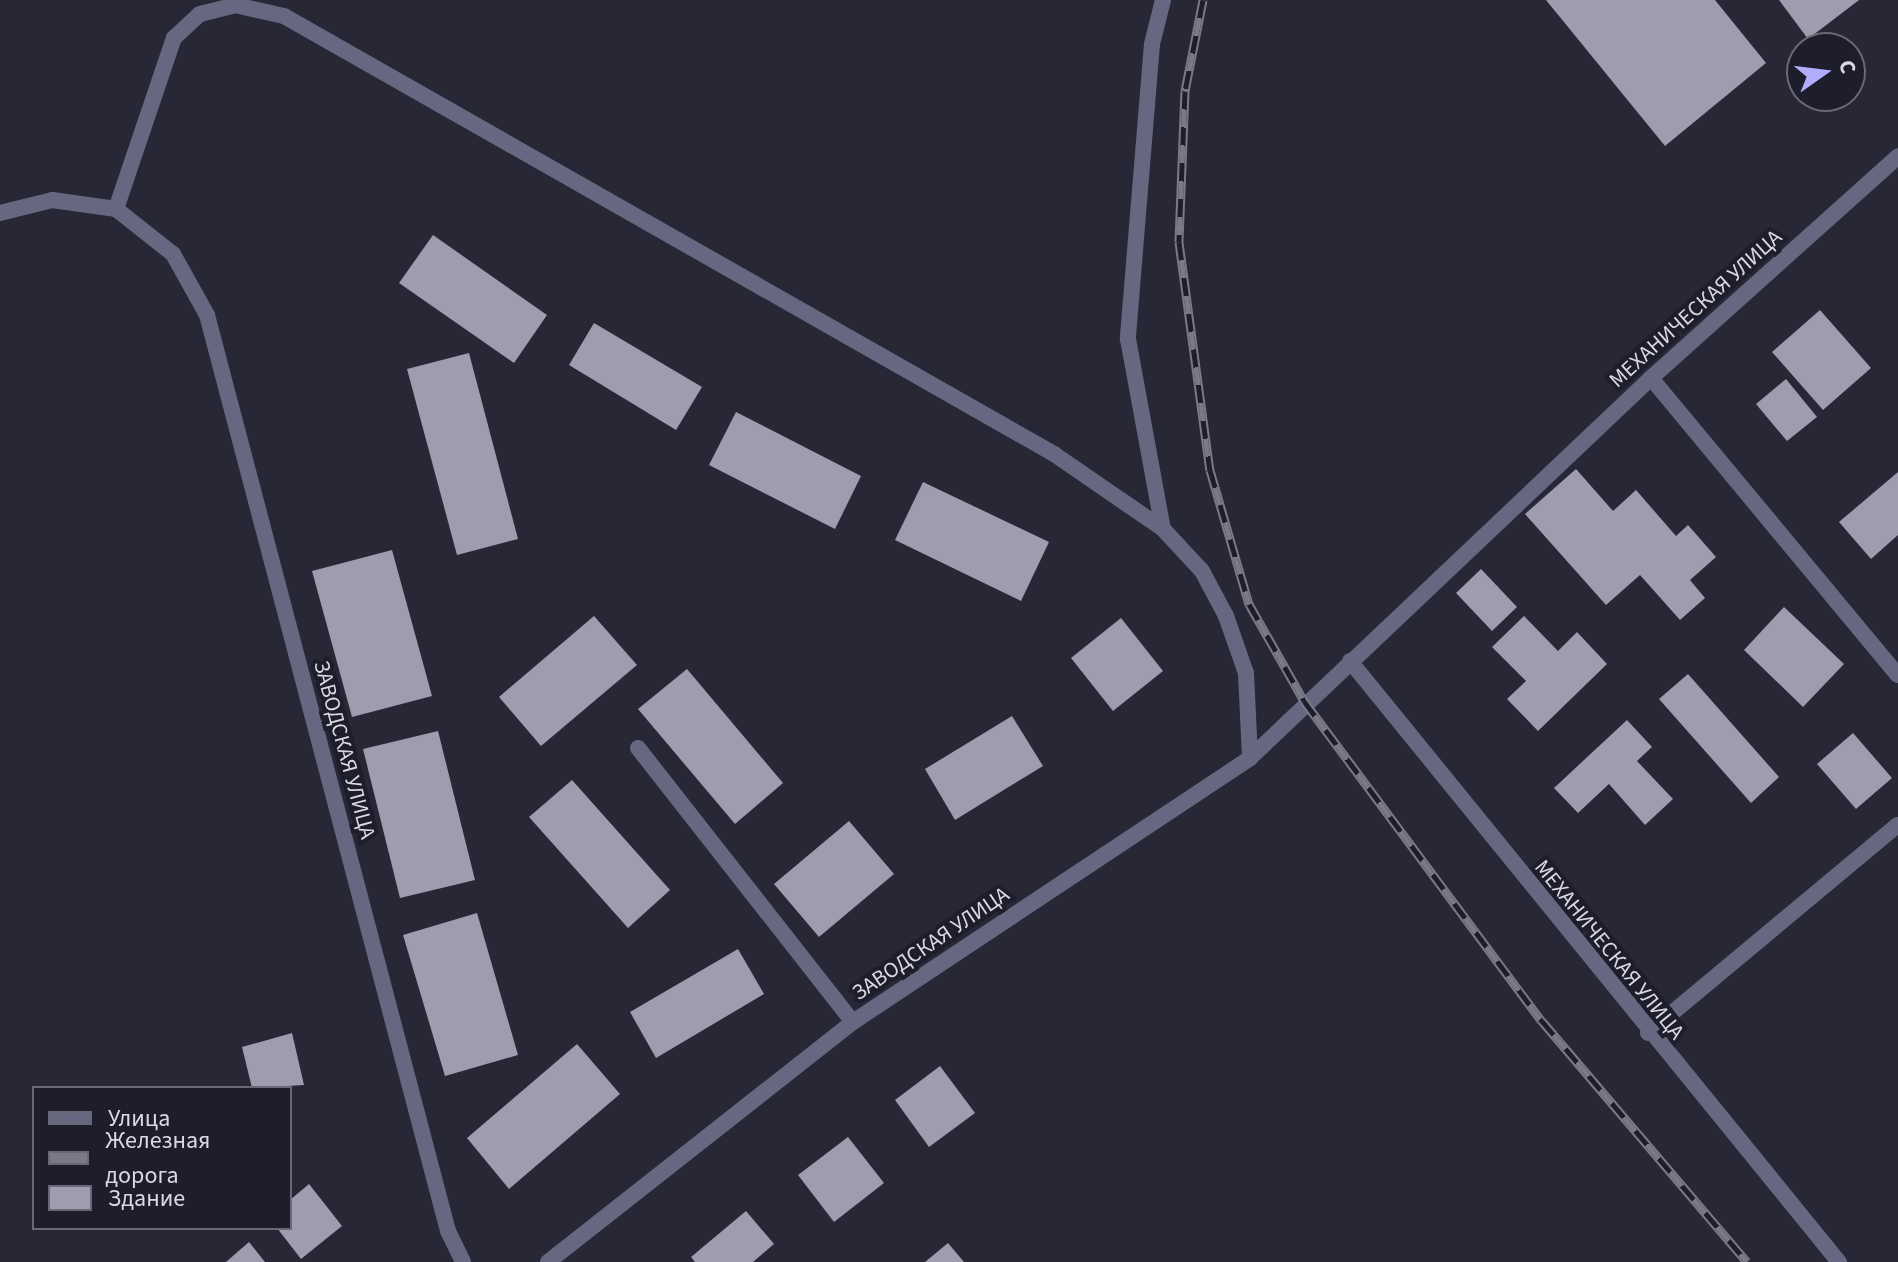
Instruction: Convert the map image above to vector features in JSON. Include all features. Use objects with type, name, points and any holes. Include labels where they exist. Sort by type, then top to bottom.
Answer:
[{"type":"street","points":[[1163,0],[1152,44],[1128,339],[1163,529]]},
{"type":"street","points":[[0,213],[52,200],[116,209],[174,38],[200,14],[235,5],[284,16],[1054,454],[1163,529],[1202,571],[1226,616],[1246,673],[1250,758]]},
{"type":"street","name":"МЕХАНИЧЕСКАЯ УЛИЦА","points":[[1304,701],[1651,378],[1898,156]]},
{"type":"street","name":"ЗАВОДСКАЯ УЛИЦА","points":[[116,209],[173,254],[207,315],[443,1216],[463,1262]]},
{"type":"street","points":[[1651,378],[1898,675]]},
{"type":"street","name":"МЕХАНИЧЕСКАЯ УЛИЦА","points":[[1350,661],[1648,1033],[1839,1262]]},
{"type":"street","name":"ЗАВОДСКАЯ УЛИЦА","points":[[548,1262],[853,1022],[1250,758],[1304,701]]},
{"type":"street","points":[[638,748],[853,1022]]},
{"type":"street","points":[[1648,1033],[1898,825]]},
{"type":"building","points":[[1546,0],[1715,0],[1766,63],[1665,146]]},
{"type":"building","points":[[1779,0],[1859,0],[1817,32],[1803,32]]},
{"type":"building","points":[[433,235],[547,315],[514,363],[399,283]]},
{"type":"building","points":[[1820,310],[1871,368],[1823,410],[1772,352]]},
{"type":"building","points":[[594,323],[702,387],[676,430],[569,365]]},
{"type":"building","points":[[469,353],[518,539],[457,555],[407,369]]},
{"type":"building","points":[[1786,379],[1817,417],[1787,441],[1756,404]]},
{"type":"building","points":[[736,412],[861,476],[835,529],[709,465]]},
{"type":"building","points":[[1576,469],[1613,511],[1636,490],[1676,536],[1688,525],[1716,557],[1690,580],[1705,598],[1680,620],[1640,575],[1606,605],[1525,514]]},
{"type":"building","points":[[1898,472],[1898,535],[1871,559],[1839,522]]},
{"type":"building","points":[[923,482],[1049,542],[1021,601],[895,540]]},
{"type":"building","points":[[392,550],[432,696],[352,717],[312,571]]},
{"type":"building","points":[[1481,569],[1517,607],[1492,631],[1456,593]]},
{"type":"building","points":[[1784,607],[1844,664],[1803,707],[1744,650]]},
{"type":"building","points":[[594,616],[637,665],[541,746],[499,697]]},
{"type":"building","points":[[1524,616],[1558,651],[1577,632],[1607,664],[1538,731],[1507,699],[1526,681],[1492,647]]},
{"type":"building","points":[[1121,618],[1163,671],[1113,711],[1071,658]]},
{"type":"building","points":[[687,669],[783,783],[735,824],[638,709]]},
{"type":"building","points":[[1688,674],[1779,777],[1751,803],[1659,699]]},
{"type":"building","points":[[1012,716],[1043,766],[955,820],[925,769]]},
{"type":"building","points":[[1627,720],[1652,747],[1637,761],[1673,799],[1645,825],[1609,784],[1578,813],[1554,788]]},
{"type":"building","points":[[438,731],[475,880],[400,898],[363,749]]},
{"type":"building","points":[[1853,733],[1892,778],[1856,809],[1817,764]]},
{"type":"building","points":[[572,780],[670,890],[628,928],[529,817]]},
{"type":"building","points":[[849,821],[894,874],[819,937],[774,884]]},
{"type":"building","points":[[477,913],[518,1055],[445,1076],[403,935]]},
{"type":"building","points":[[738,949],[764,994],[656,1058],[630,1012]]},
{"type":"building","points":[[292,1033],[304,1085],[252,1086],[242,1047]]},
{"type":"building","points":[[577,1044],[620,1094],[509,1189],[467,1138]]},
{"type":"building","points":[[940,1066],[975,1113],[929,1147],[895,1100]]},
{"type":"building","points":[[848,1137],[884,1183],[834,1222],[798,1175]]},
{"type":"building","points":[[309,1184],[342,1226],[301,1259],[279,1230],[292,1230],[292,1198]]},
{"type":"building","points":[[746,1211],[774,1244],[753,1262],[695,1262],[691,1257]]},
{"type":"building","points":[[249,1242],[265,1262],[226,1262]]},
{"type":"building","points":[[948,1243],[964,1262],[925,1262]]},
{"type":"railway","points":[[1203,0],[1185,91],[1179,242],[1210,470],[1249,604],[1304,701],[1542,1021],[1747,1262]]}]
